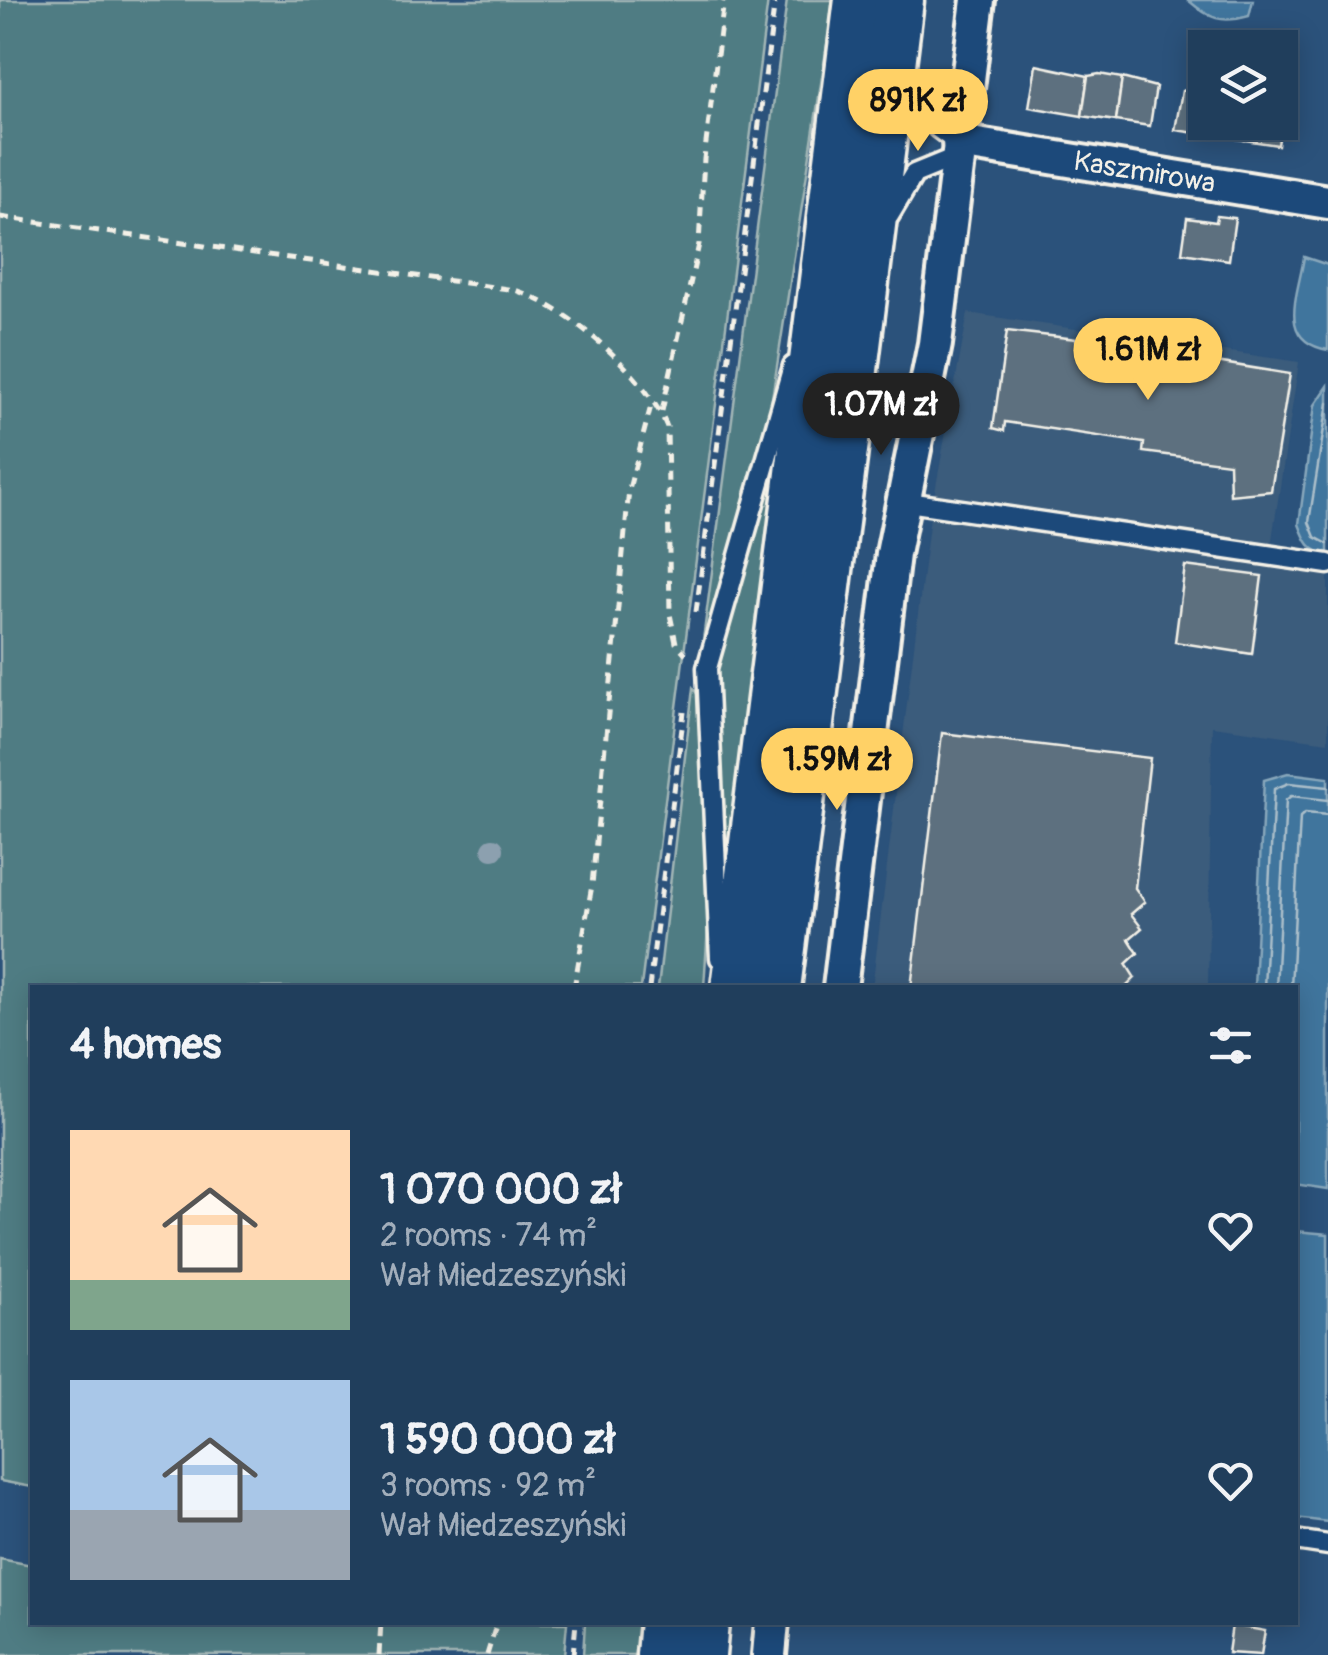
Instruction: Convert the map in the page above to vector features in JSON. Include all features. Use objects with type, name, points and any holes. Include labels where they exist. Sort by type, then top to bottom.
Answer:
[{"type":"main road","points":[[736,985],[828,246],[884,8]]},
{"type":"main road","points":[[776,985],[864,276],[884,8]]},
{"type":"main road","points":[[661,1655],[664,1625]]},
{"type":"main road","points":[[701,1655],[704,1625]]},
{"type":"street","points":[[840,985],[901,501],[935,344],[978,0]]},
{"type":"street","name":"Kaszmirowa","points":[[958,149],[1328,202]]},
{"type":"street","points":[[769,1655],[772,1625]]},
{"type":"lane","points":[[864,276],[898,196],[914,174],[958,149],[920,111],[884,8]]},
{"type":"lane","points":[[721,985],[707,668],[828,246]]},
{"type":"lane","points":[[901,501],[1328,564]]},
{"type":"lane","points":[[1298,1540],[1328,1544]]},
{"type":"path","points":[[662,414],[700,244],[704,159],[724,0]]},
{"type":"path","points":[[695,620],[775,0]]},
{"type":"path","points":[[0,217],[514,290],[541,298],[589,332],[662,414],[667,428],[670,614],[676,643],[690,659],[692,640]]},
{"type":"path","points":[[575,985],[592,884],[629,489],[652,402]]},
{"type":"path","points":[[649,985],[685,698]]},
{"type":"path","points":[[379,1655],[380,1625]]},
{"type":"path","points":[[487,1655],[495,1625]]},
{"type":"path","points":[[572,1655],[576,1625]]},
{"type":"shaded area","points":[[968,313],[1299,362],[1271,546],[934,497]]},
{"type":"shaded area","points":[[930,516],[1328,575],[1328,742],[1212,726],[1208,985],[872,985]]},
{"type":"green space","points":[[0,0],[768,0],[641,985],[30,985],[30,1487],[0,1481]]},
{"type":"green space","points":[[787,0],[834,0],[768,424],[713,632],[703,640]]},
{"type":"green space","points":[[784,424],[725,913],[717,670]]},
{"type":"green space","points":[[693,688],[703,702],[709,912],[704,985],[658,985]]},
{"type":"green space","points":[[0,1559],[30,1565],[30,1625],[567,1625],[564,1655],[0,1655]]},
{"type":"green space","points":[[585,1625],[648,1625],[646,1655],[583,1655]]},
{"type":"water","points":[[1188,0],[1253,0],[1249,16],[1231,20],[1210,16]]},
{"type":"water","points":[[1304,257],[1328,265],[1328,350],[1301,337],[1296,326],[1295,301]]},
{"type":"water","points":[[1328,386],[1328,554],[1312,548],[1299,524],[1315,405]]},
{"type":"water","points":[[1288,773],[1328,778],[1328,1189],[1298,1184],[1298,985],[1254,985],[1264,780]]},
{"type":"water","points":[[1298,1231],[1328,1234],[1328,1522],[1298,1518]]},
{"type":"building","points":[[1036,65],[1088,76],[1082,116],[1029,107]]},
{"type":"building","points":[[1088,76],[1122,78],[1116,121],[1082,116]]},
{"type":"building","points":[[1122,78],[1156,87],[1150,126],[1116,121]]},
{"type":"building","points":[[1188,90],[1188,132],[1175,130],[1182,91]]},
{"type":"building","points":[[1244,140],[1279,140],[1278,145]]},
{"type":"building","points":[[1217,216],[1235,218],[1229,260],[1182,253],[1187,218],[1216,222]]},
{"type":"building","points":[[1007,331],[1076,339],[1077,346],[1123,353],[1124,347],[1290,374],[1271,491],[1230,495],[1229,463],[1143,452],[1144,443],[1005,422],[1004,431],[993,428]]},
{"type":"building","points":[[1185,566],[1262,576],[1252,654],[1175,642]]},
{"type":"building","points":[[942,733],[1150,758],[1135,888],[1145,902],[1131,914],[1142,928],[1129,939],[1138,953],[1126,964],[1135,978],[1128,985],[911,985]]},
{"type":"building","points":[[1232,1625],[1265,1631],[1261,1655],[1228,1653]]}]
